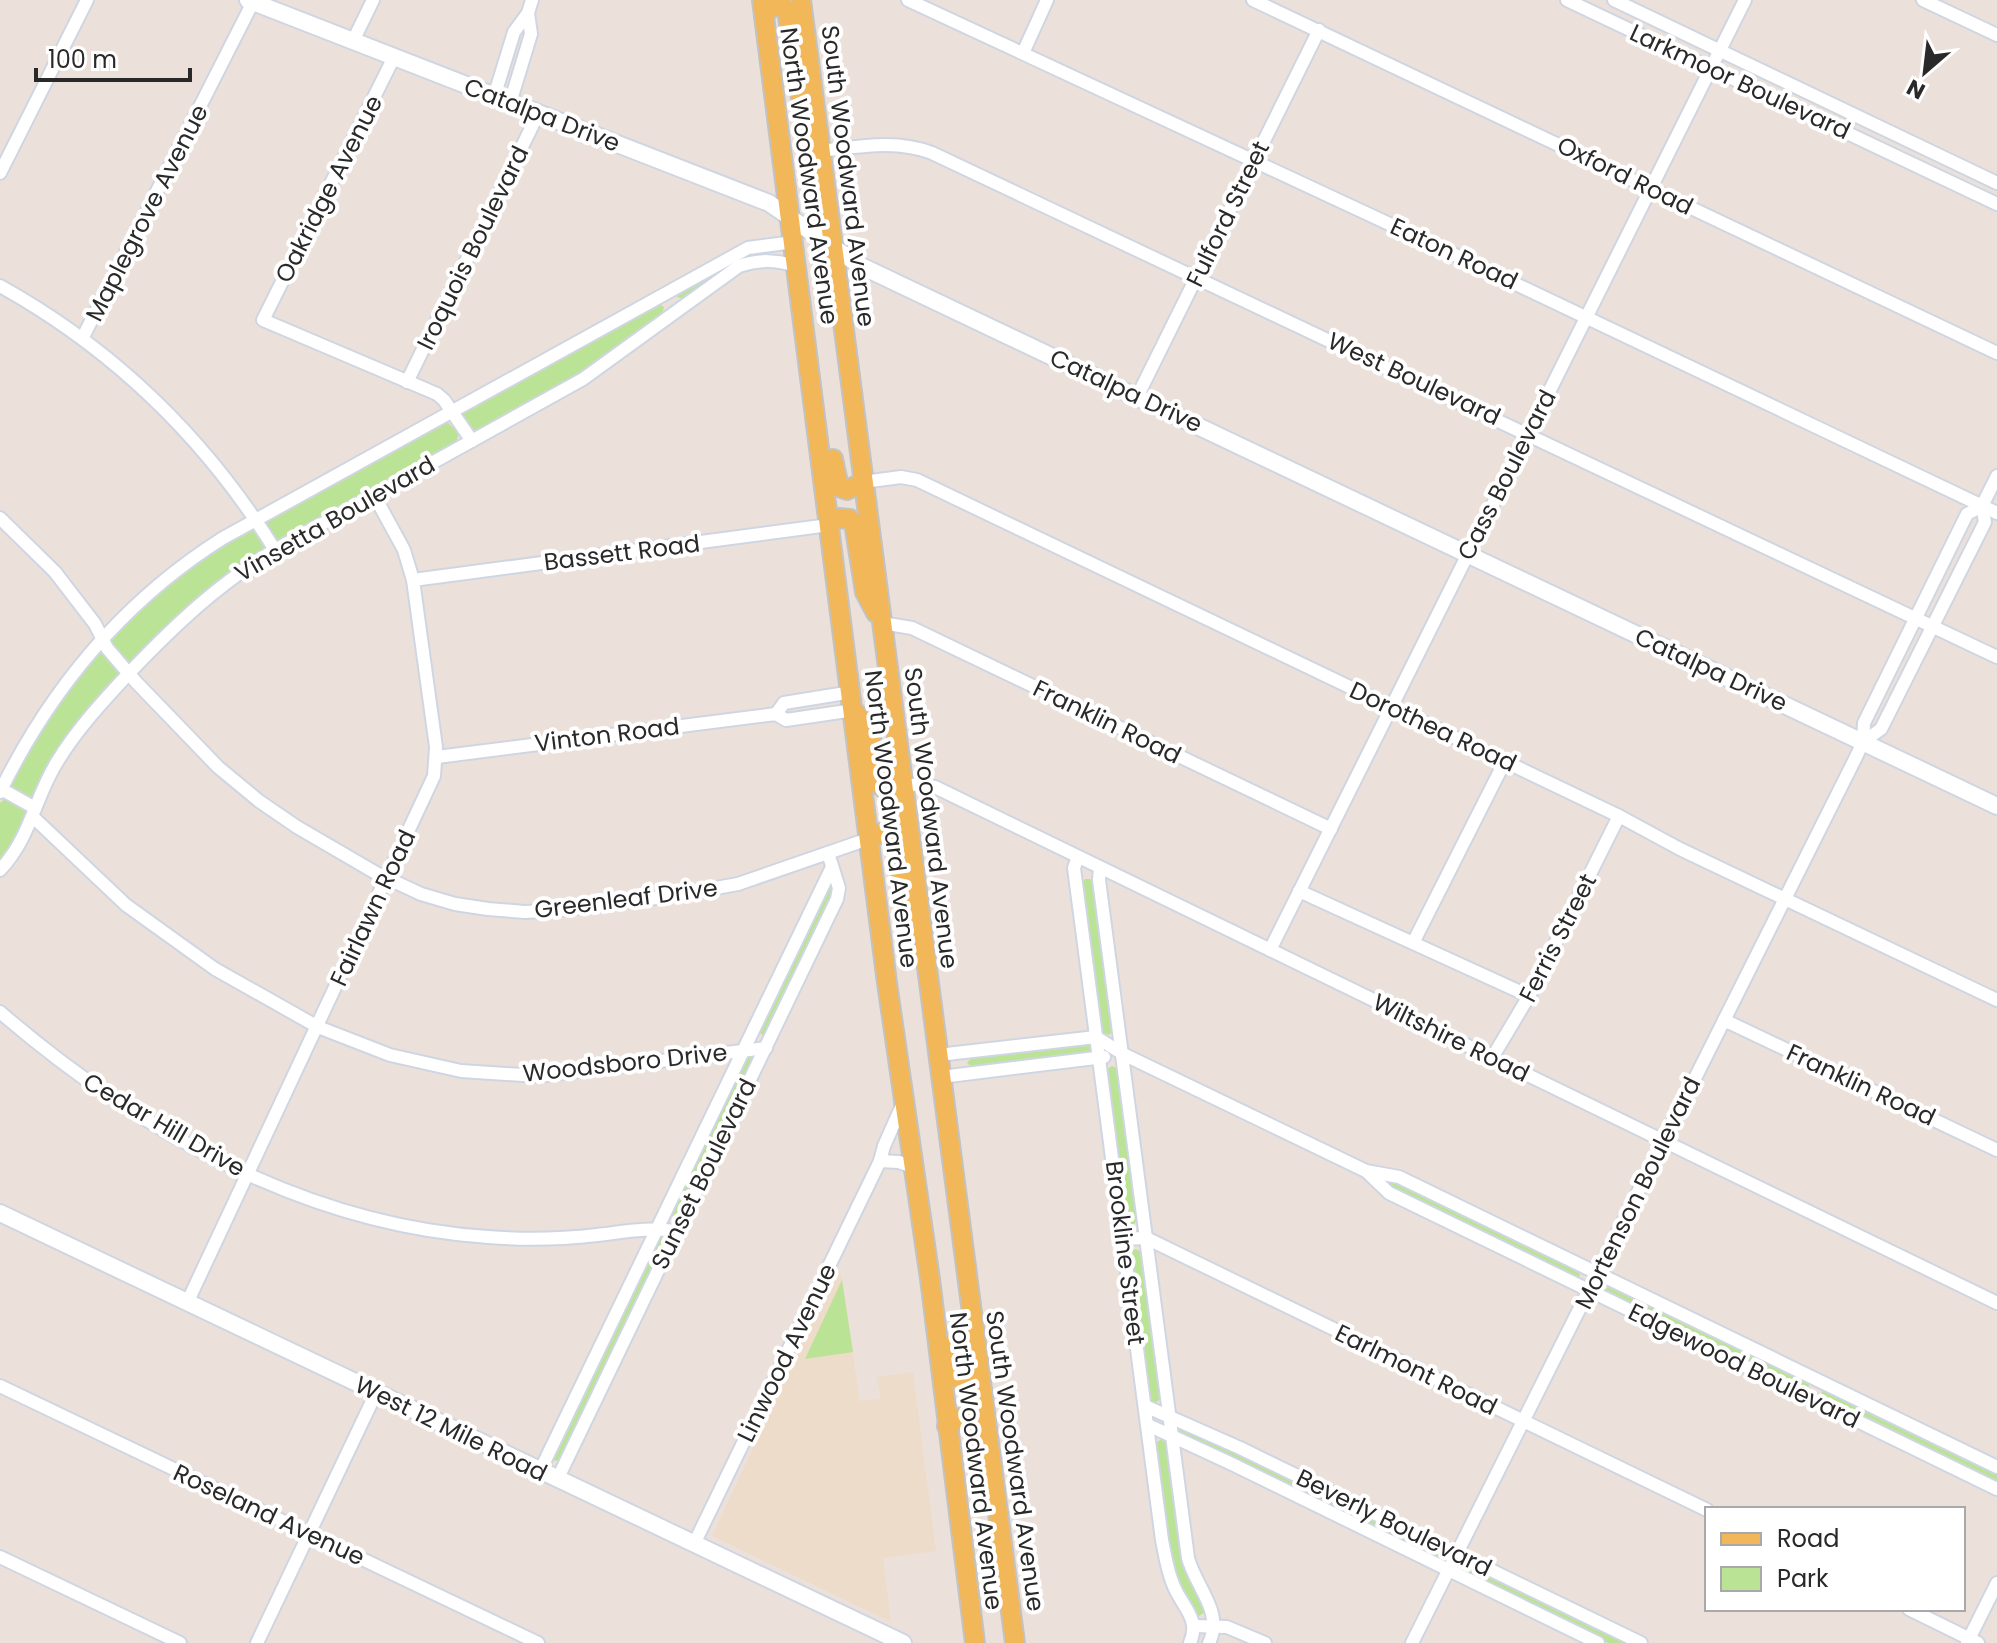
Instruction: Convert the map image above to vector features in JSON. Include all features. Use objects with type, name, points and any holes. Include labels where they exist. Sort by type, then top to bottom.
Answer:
[{"type":"main road","name":"South Woodward Avenue","points":[[801,0],[1015,1643]]},
{"type":"main road","points":[[763,8],[777,5],[790,17],[805,129],[820,151]]},
{"type":"main road","name":"North Woodward Avenue","points":[[763,8],[975,1643]]},
{"type":"main road","points":[[806,336],[821,377],[836,481],[839,487],[847,490],[863,482]]},
{"type":"main road","points":[[829,525],[838,518],[850,519],[854,523],[865,592],[882,623]]},
{"type":"main road","points":[[853,701],[870,733],[878,784],[885,789],[903,786]]},
{"type":"main road","points":[[871,838],[881,833],[892,836],[897,842],[906,910],[924,950]]},
{"type":"main road","points":[[930,1279],[944,1301],[956,1378],[969,1381],[979,1373]]},
{"type":"main road","points":[[947,1426],[959,1418],[969,1421],[975,1430],[991,1558],[1011,1613]]},
{"type":"street","points":[[0,173],[87,0]]},
{"type":"street","points":[[353,41],[373,0]]},
{"type":"street","name":"Eaton Road","points":[[908,0],[1997,513]]},
{"type":"street","points":[[1023,53],[1047,0]]},
{"type":"street","name":"Oxford Road","points":[[1253,0],[1997,353]]},
{"type":"street","name":"Larkmoor Boulevard","points":[[1567,0],[1997,204]]},
{"type":"street","name":"Larkmoor Boulevard","points":[[1614,0],[1997,183]]},
{"type":"street","name":"Cass Boulevard","points":[[1270,950],[1745,0]]},
{"type":"street","points":[[1923,0],[1997,35]]},
{"type":"street","name":"Catalpa Drive","points":[[250,1],[769,203],[859,265],[1997,806]]},
{"type":"street","name":"Maplegrove Avenue","points":[[83,337],[250,1]]},
{"type":"street","points":[[502,100],[514,32],[530,6]]},
{"type":"street","name":"Fulford Street","points":[[1137,397],[1319,30]]},
{"type":"street","name":"Oakridge Avenue","points":[[394,57],[263,320],[407,382]]},
{"type":"street","name":"Iroquois Boulevard","points":[[407,382],[538,114]]},
{"type":"street","name":"West Boulevard","points":[[820,151],[888,144],[919,148],[1997,657]]},
{"type":"street","points":[[1913,164],[1921,147]]},
{"type":"street","name":"Vinsetta Boulevard","points":[[0,791],[4,773],[40,720],[113,625],[171,573],[223,538],[748,248],[794,242]]},
{"type":"street","name":"Vinsetta Boulevard","points":[[0,870],[15,852],[49,776],[75,734],[190,611],[227,581],[275,550],[583,379],[739,266],[769,260],[796,266]]},
{"type":"street","points":[[0,286],[83,337],[133,378],[219,469],[275,550]]},
{"type":"street","points":[[664,293],[677,312]]},
{"type":"street","points":[[407,382],[441,397],[472,441]]},
{"type":"street","name":"Mortenson Boulevard","points":[[1412,1643],[1786,899],[1863,742],[1864,723],[1967,514],[1982,506],[1997,476]]},
{"type":"street","name":"Dorothea Road","points":[[863,482],[901,477],[917,480],[1997,1000]]},
{"type":"street","name":"Fairlawn Road","points":[[187,1303],[434,776],[437,757],[413,580],[404,550],[374,495]]},
{"type":"street","name":"Mortenson Boulevard","points":[[1863,742],[1881,729],[1933,626],[1985,522],[1982,506]]},
{"type":"street","name":"Greenleaf Drive","points":[[0,518],[61,580],[95,624],[107,648],[187,737],[259,801],[334,850],[421,894],[455,904],[543,912],[738,884],[871,838]]},
{"type":"street","name":"Bassett Road","points":[[413,580],[829,525]]},
{"type":"street","name":"Franklin Road","points":[[882,623],[912,628],[1331,829]]},
{"type":"street","name":"Vinton Road","points":[[437,757],[776,714],[786,720],[853,701]]},
{"type":"street","points":[[1413,943],[1505,761]]},
{"type":"street","name":"Wiltshire Road","points":[[903,786],[921,784],[935,787],[1997,1303]]},
{"type":"street","name":"Woodsboro Drive","points":[[0,791],[34,813],[93,877],[167,937],[215,969],[318,1027],[364,1046],[413,1062],[461,1071],[538,1076],[766,1048]]},
{"type":"street","name":"Ferris Street","points":[[1492,1058],[1529,996],[1619,816]]},
{"type":"street","name":"Sunset Boulevard","points":[[557,1480],[837,899],[839,888],[828,853]]},
{"type":"street","name":"Brookline Street","points":[[1078,857],[1074,868],[1169,1575],[1194,1626]]},
{"type":"street","name":"Sunset Boulevard","points":[[540,1471],[832,867]]},
{"type":"street","name":"Brookline Street","points":[[1100,868],[1099,880],[1188,1558],[1195,1579],[1215,1616],[1216,1625]]},
{"type":"street","points":[[1299,891],[1529,996]]},
{"type":"street","name":"Cedar Hill Drive","points":[[0,1012],[58,1060],[120,1104],[247,1174],[317,1202],[410,1228],[488,1237],[535,1238],[658,1228],[675,1231]]},
{"type":"street","name":"Franklin Road","points":[[1724,1020],[1997,1150]]},
{"type":"street","points":[[938,1055],[1096,1037]]},
{"type":"street","name":"Edgewood Boulevard","points":[[1096,1037],[1123,1054],[1366,1171],[1399,1177],[1997,1467]]},
{"type":"street","points":[[941,1077],[1123,1054]]},
{"type":"street","name":"Linwood Avenue","points":[[694,1544],[880,1161],[904,1101]]},
{"type":"street","points":[[880,1161],[899,1162],[913,1167]]},
{"type":"street","name":"Edgewood Boulevard","points":[[1366,1171],[1389,1193],[1997,1489]]},
{"type":"street","name":"West 12 Mile Road","points":[[0,1213],[903,1643]]},
{"type":"street","name":"Earlmont Road","points":[[1123,1239],[1146,1238],[1705,1509]]},
{"type":"street","name":"Roseland Avenue","points":[[0,1386],[538,1643]]},
{"type":"street","points":[[257,1643],[376,1393]]},
{"type":"street","name":"Beverly Boulevard","points":[[1145,1406],[1169,1414],[1641,1643]]},
{"type":"street","name":"Beverly Boulevard","points":[[1148,1425],[1598,1643]]},
{"type":"street","points":[[0,1557],[180,1643]]},
{"type":"street","points":[[1913,1611],[1972,1642],[1997,1583]]},
{"type":"street","points":[[1209,1643],[1216,1625]]},
{"type":"street","points":[[1190,1643],[1194,1626],[1216,1625],[1235,1629],[1265,1643]]},
{"type":"shaded area","points":[[837,1267],[841,1275],[860,1401],[881,1399],[877,1377],[913,1372],[936,1551],[883,1558],[891,1622],[712,1536]]},
{"type":"green space","points":[[765,250],[766,254],[754,255],[732,264],[683,299],[677,297],[678,291],[753,251]]},
{"type":"green space","points":[[658,303],[664,307],[662,315],[579,374],[482,429],[473,431],[462,416],[464,410]]},
{"type":"green space","points":[[446,421],[459,433],[456,443],[278,543],[264,525],[266,519]]},
{"type":"green space","points":[[252,528],[266,544],[265,551],[211,588],[128,664],[110,645],[110,637],[176,577]]},
{"type":"green space","points":[[98,652],[104,653],[122,674],[35,797],[25,798],[9,788],[8,782],[48,715]]},
{"type":"green space","points":[[7,797],[27,810],[27,817],[18,838],[0,862],[0,803]]},
{"type":"green space","points":[[1085,879],[1095,884],[1115,1029],[1109,1035],[1101,1032],[1081,884]]},
{"type":"green space","points":[[828,887],[832,888],[833,895],[768,1032],[762,1035],[758,1031]]},
{"type":"green space","points":[[1090,1042],[1093,1050],[1090,1054],[975,1069],[967,1063],[973,1056]]},
{"type":"green space","points":[[750,1056],[753,1060],[680,1215],[672,1216],[670,1214],[745,1057]]},
{"type":"green space","points":[[1112,1066],[1119,1069],[1138,1217],[1134,1225],[1125,1219],[1106,1073]]},
{"type":"green space","points":[[1388,1177],[1578,1269],[1580,1276],[1577,1278],[1390,1188],[1386,1183]]},
{"type":"green space","points":[[662,1238],[665,1242],[562,1459],[555,1461],[552,1455],[657,1239]]},
{"type":"green space","points":[[1136,1249],[1143,1253],[1162,1397],[1156,1403],[1150,1401],[1148,1396],[1131,1257],[1131,1251]]},
{"type":"green space","points":[[842,1280],[853,1352],[805,1359]]},
{"type":"green space","points":[[1610,1284],[1808,1380],[1809,1387],[1806,1390],[1604,1292]]},
{"type":"green space","points":[[1823,1389],[1997,1472],[1997,1484],[1820,1396]]},
{"type":"green space","points":[[1183,1425],[1445,1554],[1445,1559],[1441,1561],[1181,1435],[1178,1429]]},
{"type":"green space","points":[[1161,1439],[1168,1443],[1185,1565],[1205,1612],[1199,1616],[1196,1616],[1171,1569],[1155,1444]]},
{"type":"green space","points":[[1467,1565],[1631,1643],[1608,1643],[1466,1574],[1464,1570]]}]
